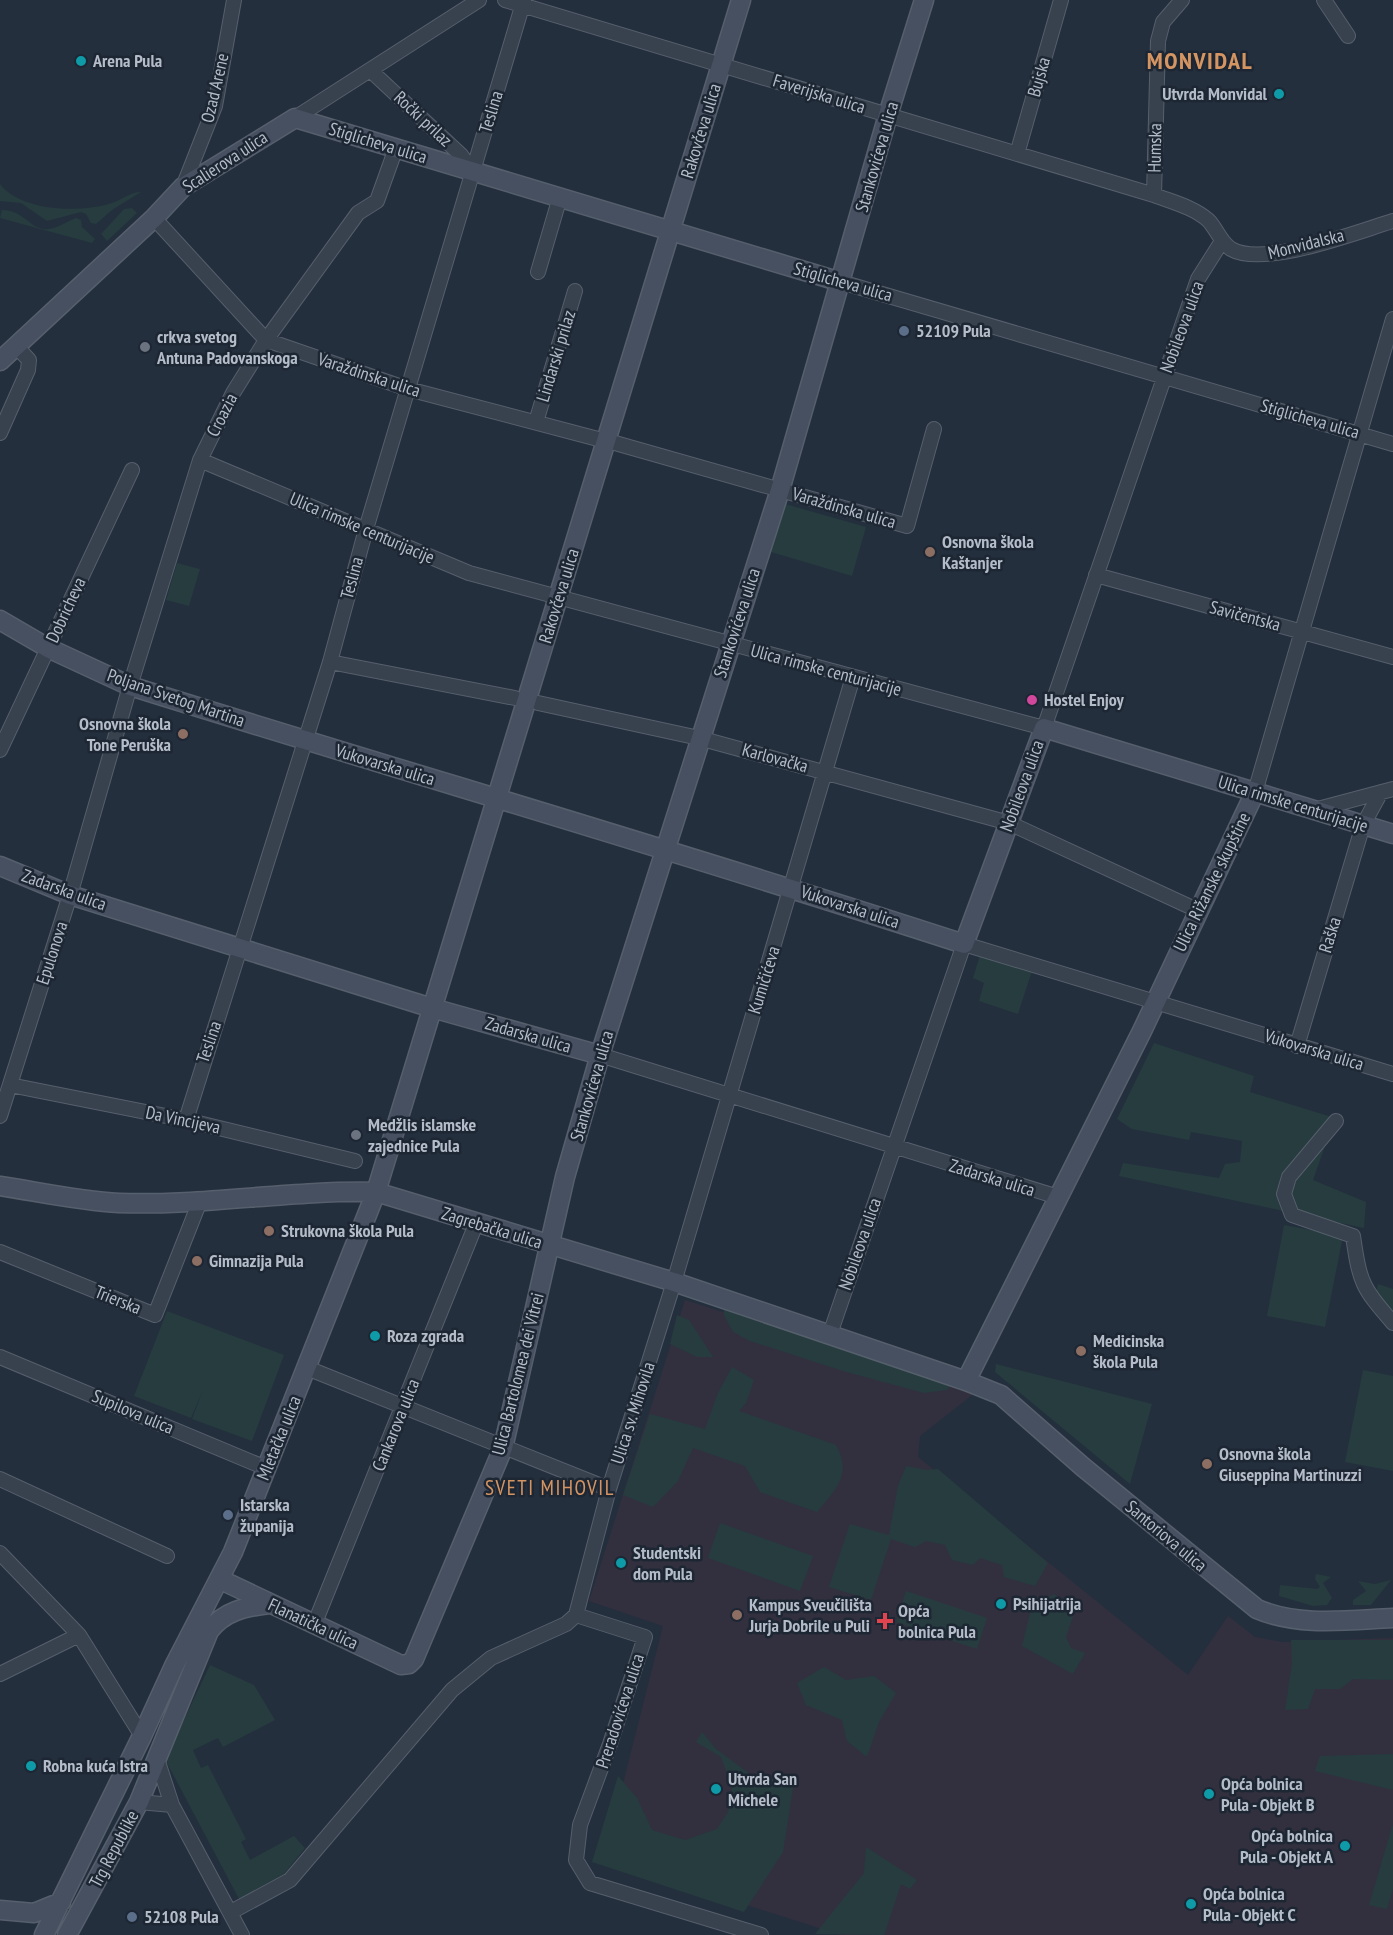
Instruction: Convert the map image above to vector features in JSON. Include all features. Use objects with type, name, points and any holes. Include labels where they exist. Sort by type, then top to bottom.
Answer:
[{"type":"main road","name":"Rakovčeva ulica","points":[[376,1192],[741,0]]},
{"type":"main road","name":"Stankovićeva ulica","points":[[549,1245],[600,1055],[699,738],[780,490],[888,115],[924,0]]},
{"type":"main road","name":"Stiglicheva ulica","points":[[294,118],[841,282]]},
{"type":"main road","name":"Scalierova ulica","points":[[0,361],[154,218],[183,187],[294,118]]},
{"type":"main road","name":"Poljana Svetog Martina","points":[[0,620],[48,648],[130,686],[306,741]]},
{"type":"main road","name":"Ulica rimske centurijacije","points":[[1044,728],[1393,834]]},
{"type":"main road","name":"Nobileova ulica","points":[[964,944],[1044,728]]},
{"type":"main road","name":"Vukovarska ulica","points":[[306,741],[663,851],[793,888],[964,944]]},
{"type":"main road","name":"Ulica Rižanske skupštine","points":[[966,1381],[1155,1002],[1255,792]]},
{"type":"main road","name":"Zadarska ulica","points":[[0,866],[70,895],[432,1008],[600,1055]]},
{"type":"main road","name":"Zagrebačka ulica","points":[[0,1186],[117,1203],[200,1201],[341,1191],[376,1192],[674,1282],[966,1381]]},
{"type":"main road","name":"Mletačka ulica","points":[[123,1775],[174,1666],[233,1552],[376,1192]]},
{"type":"main road","name":"Ulica Bartolomea dei Vitrei","points":[[409,1664],[503,1448],[549,1245]]},
{"type":"main road","name":"Santoriova ulica","points":[[966,1381],[1002,1395],[1083,1467],[1257,1609],[1271,1615],[1303,1620],[1393,1618]]},
{"type":"main road","name":"Flanatička ulica","points":[[219,1579],[401,1665],[409,1664]]},
{"type":"main road","points":[[158,1762],[209,1631],[223,1617],[239,1609],[269,1604]]},
{"type":"main road","name":"Trg Republike","points":[[67,1935],[139,1802],[158,1762]]},
{"type":"main road","name":"Trg Republike","points":[[44,1935],[123,1775]]},
{"type":"main road","points":[[0,1910],[34,1913],[61,1902]]},
{"type":"street","name":"Ozad Arene","points":[[224,0],[229,21]]},
{"type":"street","name":"Ozad Arene","points":[[183,187],[215,106],[234,0]]},
{"type":"street","name":"Scalierova ulica","points":[[294,118],[479,0]]},
{"type":"street","name":"Faverijska ulica","points":[[505,0],[524,3],[1154,195],[1192,209],[1210,221],[1222,241]]},
{"type":"street","name":"Bujska","points":[[1017,154],[1061,0]]},
{"type":"street","name":"Humska","points":[[1154,195],[1158,41],[1163,22],[1182,0]]},
{"type":"street","points":[[1324,0],[1348,36]]},
{"type":"street","name":"Teslina","points":[[186,1120],[330,662],[366,529],[524,3]]},
{"type":"street","name":"Ročki prilaz","points":[[370,70],[461,155],[473,172]]},
{"type":"street","name":"Croazia","points":[[130,686],[200,460],[233,393],[266,340],[358,213],[377,201],[396,148]]},
{"type":"street","points":[[538,272],[560,197]]},
{"type":"street","name":"Varaždinska ulica","points":[[154,218],[266,340],[408,389],[598,439]]},
{"type":"street","name":"Monvidalska","points":[[1222,241],[1240,253],[1266,255],[1393,221]]},
{"type":"street","name":"Nobileova ulica","points":[[1044,728],[1198,279],[1222,241]]},
{"type":"street","name":"Stiglicheva ulica","points":[[841,282],[1393,444]]},
{"type":"street","name":"Lindarski prilaz","points":[[536,422],[575,291]]},
{"type":"street","name":"Ulica Rižanske skupštine","points":[[1255,792],[1393,319]]},
{"type":"street","points":[[0,433],[28,370],[29,360],[16,346]]},
{"type":"street","name":"Varaždinska ulica","points":[[615,444],[907,526],[934,429]]},
{"type":"street","name":"Ulica rimske centurijacije","points":[[200,460],[462,571],[1044,728]]},
{"type":"street","name":"Dobricheva","points":[[0,750],[132,470]]},
{"type":"street","name":"Savičentska","points":[[1096,576],[1393,657]]},
{"type":"street","points":[[330,662],[515,698]]},
{"type":"street","name":"Kumičićeva","points":[[674,1282],[728,1095],[793,888],[853,677]]},
{"type":"street","name":"Epulonova","points":[[0,1116],[70,895],[130,686]]},
{"type":"street","name":"Karlovačka","points":[[538,703],[699,738],[1009,823],[1197,910]]},
{"type":"street","points":[[1313,810],[1387,791]]},
{"type":"street","name":"Raška","points":[[1297,1046],[1363,825],[1387,791]]},
{"type":"street","name":"Nobileova ulica","points":[[830,1334],[863,1233],[895,1147],[933,1028],[964,944]]},
{"type":"street","name":"Vukovarska ulica","points":[[964,944],[1393,1074]]},
{"type":"street","name":"Zadarska ulica","points":[[600,1055],[1058,1197]]},
{"type":"street","name":"Da Vincijeva","points":[[10,1085],[186,1120],[355,1161]]},
{"type":"street","points":[[1336,1121],[1289,1177],[1284,1194],[1292,1215],[1353,1236],[1358,1274],[1365,1290],[1393,1323]]},
{"type":"street","name":"Trierska","points":[[0,1252],[155,1315],[200,1201]]},
{"type":"street","name":"Cankarova ulica","points":[[314,1625],[477,1224]]},
{"type":"street","name":"Ulica sv. Mihovila","points":[[576,1615],[609,1489],[674,1282]]},
{"type":"street","name":"Supilova ulica","points":[[0,1357],[266,1468]]},
{"type":"street","points":[[307,1368],[609,1489]]},
{"type":"street","points":[[0,1479],[168,1556]]},
{"type":"street","points":[[0,1553],[79,1635],[142,1736]]},
{"type":"street","points":[[231,1912],[290,1880],[452,1690],[491,1658],[566,1624],[576,1615]]},
{"type":"street","name":"Preradovićeva ulica","points":[[576,1615],[645,1637],[610,1744],[580,1825],[576,1852],[579,1867],[590,1883],[761,1935]]},
{"type":"street","points":[[0,1674],[79,1635]]},
{"type":"street","points":[[158,1762],[172,1805],[242,1935]]},
{"type":"street","points":[[139,1802],[172,1805]]},
{"type":"shaded area","name":"Opća bolnica Pula","points":[[685,1300],[976,1392],[920,1436],[918,1457],[1188,1675],[1228,1616],[1255,1637],[1282,1642],[1393,1638],[1393,1935],[841,1935],[612,1862],[611,1831],[663,1626],[589,1601]]},
{"type":"green space","points":[[0,184],[22,200],[37,205],[69,209],[112,203],[141,192],[112,210],[96,224],[91,223],[86,214],[81,212],[47,221],[21,203],[0,201]]},
{"type":"green space","points":[[132,208],[137,213],[107,241],[101,234],[124,209]]},
{"type":"green space","points":[[2,210],[16,213],[42,229],[56,227],[76,218],[81,220],[82,227],[95,239],[92,243],[0,218]]},
{"type":"green space","points":[[785,504],[866,527],[852,576],[771,552]]},
{"type":"green space","points":[[177,563],[200,569],[189,606],[166,600]]},
{"type":"green space","points":[[981,952],[1033,968],[1018,1014],[979,1001],[984,983],[973,978]]},
{"type":"green space","points":[[1154,1043],[1254,1076],[1250,1092],[1335,1118],[1313,1180],[1366,1202],[1364,1228],[1119,1176],[1123,1163],[1219,1178],[1225,1164],[1240,1162],[1242,1141],[1191,1132],[1189,1140],[1132,1129],[1117,1119]]},
{"type":"green space","points":[[1284,1225],[1343,1236],[1325,1327],[1267,1316]]},
{"type":"green space","points":[[1378,1284],[1393,1289],[1393,1311],[1376,1293]]},
{"type":"green space","points":[[724,1304],[952,1384],[947,1390],[924,1393],[843,1371],[750,1341],[733,1332],[724,1315]]},
{"type":"green space","points":[[167,1311],[284,1355],[252,1441],[192,1419],[203,1390],[191,1418],[134,1396]]},
{"type":"green space","points":[[677,1315],[689,1320],[713,1357],[697,1357],[670,1344]]},
{"type":"green space","points":[[996,1364],[1152,1404],[1130,1484],[995,1372]]},
{"type":"green space","points":[[732,1367],[754,1380],[746,1403],[739,1411],[836,1445],[842,1465],[840,1481],[817,1512],[760,1492],[745,1466],[693,1448],[678,1481],[653,1507],[623,1495],[650,1414],[705,1429],[718,1393]]},
{"type":"green space","points":[[1363,1370],[1393,1376],[1393,1471],[1345,1462]]},
{"type":"green space","points":[[906,1466],[926,1470],[938,1469],[1048,1563],[1035,1586],[1004,1577],[1002,1565],[980,1558],[973,1565],[952,1560],[945,1545],[926,1541],[915,1547],[891,1539],[871,1600],[829,1587],[850,1524],[889,1535],[898,1486]]},
{"type":"green space","points":[[720,1523],[813,1556],[800,1591],[708,1558]]},
{"type":"green space","points":[[1316,1574],[1331,1577],[1323,1583],[1332,1598],[1327,1605],[1313,1606],[1279,1596],[1280,1585],[1317,1589],[1320,1587],[1315,1579]]},
{"type":"green space","points":[[1391,1580],[1371,1605],[1353,1605],[1353,1600],[1366,1591],[1358,1581],[1375,1584]]},
{"type":"green space","points":[[906,1591],[987,1618],[977,1649],[896,1622]]},
{"type":"green space","points":[[1053,1594],[1077,1605],[1066,1637],[1071,1648],[1085,1653],[1073,1674],[1022,1646],[1030,1613]]},
{"type":"green space","points":[[1291,1640],[1393,1640],[1393,1680],[1353,1679],[1340,1689],[1315,1689],[1308,1709],[1285,1710],[1292,1664]]},
{"type":"green space","points":[[210,1665],[254,1685],[275,1720],[223,1747],[218,1738],[193,1750],[201,1768],[208,1765],[246,1839],[241,1842],[250,1860],[294,1836],[305,1848],[284,1874],[239,1899],[167,1763],[172,1745]]},
{"type":"green space","points":[[824,1667],[846,1680],[874,1676],[896,1693],[879,1722],[867,1757],[847,1741],[842,1720],[806,1705],[797,1683]]},
{"type":"green space","points":[[702,1732],[716,1749],[750,1774],[794,1781],[783,1852],[744,1912],[592,1862],[618,1776],[637,1798],[652,1830],[685,1840],[717,1829],[728,1812],[732,1788],[721,1757],[696,1742]]},
{"type":"green space","points":[[1393,1754],[1393,1790],[1315,1771],[1320,1756]]},
{"type":"green space","points":[[1393,1824],[1393,1889],[1387,1909],[1369,1905]]},
{"type":"green space","points":[[866,1847],[917,1880],[910,1889],[901,1884],[884,1935],[815,1934],[864,1873]]},
{"type":"place","name":"Arena Pula","points":[[81,61]]},
{"type":"place","name":"Utvrda Monvidal","points":[[1279,94]]},
{"type":"place","name":"52109 Pula","points":[[904,331]]},
{"type":"place","name":"crkva svetog Antuna Padovanskoga","points":[[145,347]]},
{"type":"place","name":"Osnovna škola Kaštanjer","points":[[930,552]]},
{"type":"place","name":"Hostel Enjoy","points":[[1032,700]]},
{"type":"place","name":"Osnovna škola Tone Peruška","points":[[183,734]]},
{"type":"place","name":"Medžlis islamske zajednice Pula","points":[[356,1135]]},
{"type":"place","name":"Strukovna škola Pula","points":[[269,1231]]},
{"type":"place","name":"Gimnazija Pula","points":[[197,1261]]},
{"type":"place","name":"Roza zgrada","points":[[375,1336]]},
{"type":"place","name":"Medicinska škola Pula","points":[[1081,1351]]},
{"type":"place","name":"Osnovna škola Giuseppina Martinuzzi","points":[[1207,1464]]},
{"type":"place","name":"Istarska županija","points":[[228,1515]]},
{"type":"place","name":"Studentski dom Pula","points":[[621,1563]]},
{"type":"place","name":"Psihijatrija","points":[[1001,1604]]},
{"type":"place","name":"Kampus Sveučilišta Jurja Dobrile u Puli","points":[[737,1615]]},
{"type":"place","name":"Opća bolnica Pula","points":[[885,1621]]},
{"type":"place","name":"Robna kuća Istra","points":[[31,1766]]},
{"type":"place","name":"Utvrda San Michele","points":[[716,1789]]},
{"type":"place","name":"Opća bolnica Pula - Objekt B","points":[[1209,1794]]},
{"type":"place","name":"Opća bolnica Pula - Objekt A","points":[[1345,1846]]},
{"type":"place","name":"Opća bolnica Pula - Objekt C","points":[[1191,1904]]},
{"type":"place","name":"52108 Pula","points":[[132,1917]]},
{"type":"district","name":"MONVIDAL","points":[[1200,61]]},
{"type":"district","name":"SVETI MIHOVIL","points":[[550,1488]]}]
